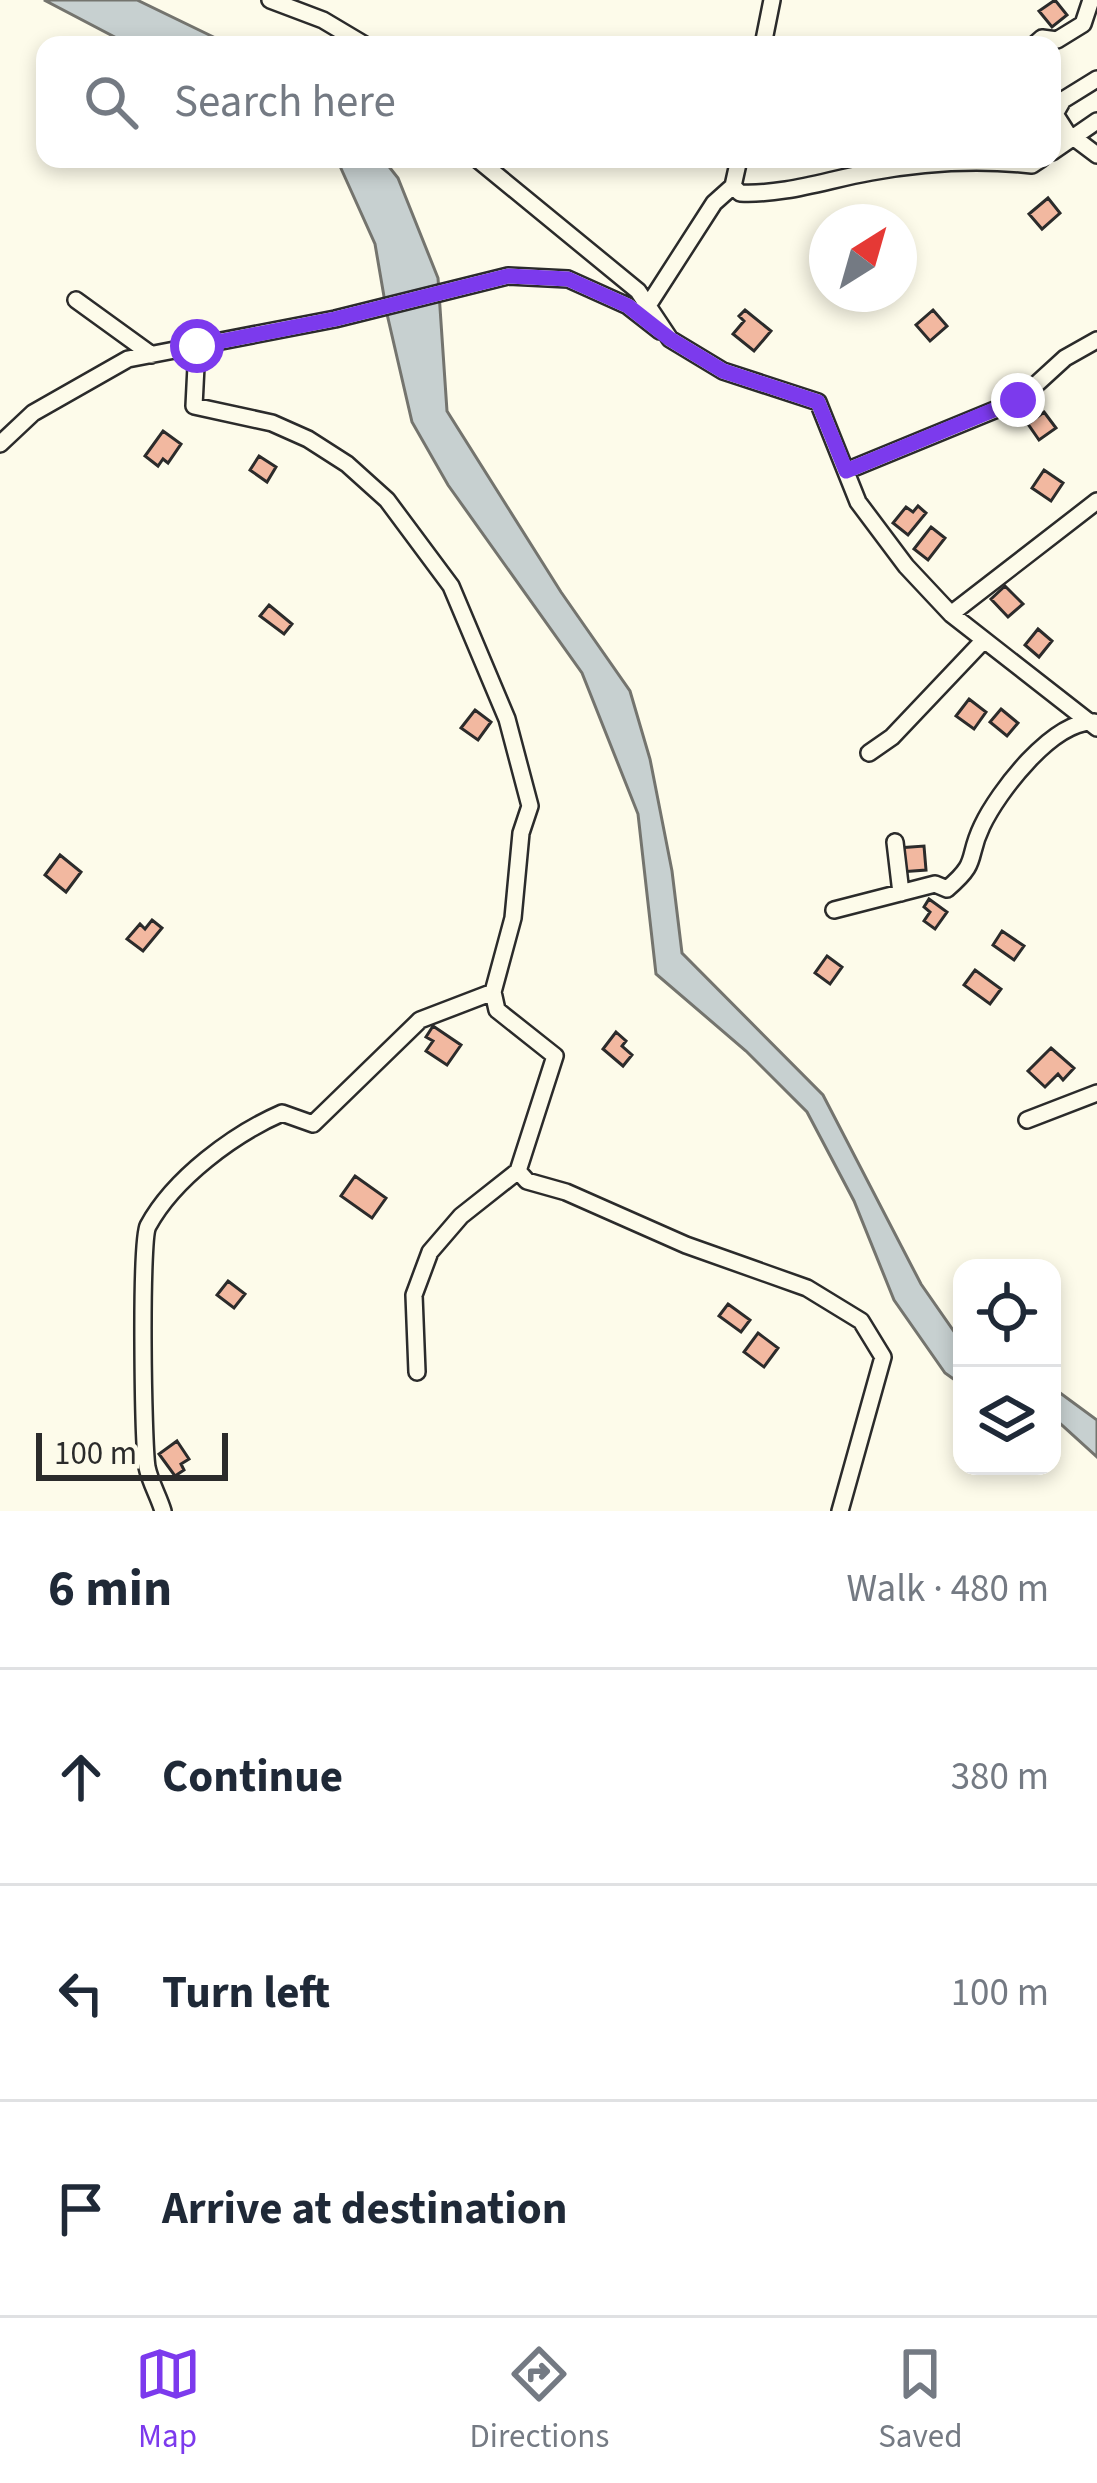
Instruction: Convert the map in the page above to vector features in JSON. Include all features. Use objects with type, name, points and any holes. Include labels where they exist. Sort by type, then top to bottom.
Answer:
[{"type":"street","points":[[270,0],[323,20],[349,36]]},
{"type":"street","points":[[765,36],[772,0]]},
{"type":"street","points":[[1061,38],[1083,24],[1091,0]]},
{"type":"street","points":[[1061,104],[1097,79]]},
{"type":"street","points":[[1061,146],[1097,121]]},
{"type":"street","points":[[1061,122],[1072,138],[1097,155]]},
{"type":"street","points":[[488,168],[638,291],[670,339]]},
{"type":"street","points":[[649,304],[731,192],[737,168]]},
{"type":"street","points":[[731,192],[791,191],[906,168]]},
{"type":"street","points":[[0,444],[33,412],[128,359],[335,319],[508,276],[568,279],[628,306],[723,371],[818,402],[858,502],[906,566],[951,614],[1093,724],[1035,752],[980,828],[971,868],[947,889],[935,884],[834,910]]},
{"type":"street","points":[[76,300],[152,355]]},
{"type":"street","points":[[846,471],[1018,400],[1065,358],[1097,340]]},
{"type":"street","points":[[197,346],[194,406],[272,423],[347,464],[387,500],[451,586],[507,719],[530,806],[521,833],[513,918],[493,992],[497,1010],[555,1056],[518,1171],[461,1216],[430,1252],[414,1295],[417,1372]]},
{"type":"street","points":[[951,614],[1097,501]]},
{"type":"street","points":[[869,753],[892,736],[984,640]]},
{"type":"street","points":[[895,842],[901,892]]},
{"type":"street","points":[[164,1511],[148,1469],[146,1229],[184,1182],[251,1127],[282,1113],[313,1124],[420,1020],[493,992]]},
{"type":"street","points":[[1027,1120],[1097,1093]]},
{"type":"street","points":[[518,1171],[527,1181],[566,1192],[686,1246],[807,1288],[861,1321],[883,1358],[840,1511]]},
{"type":"shaded area","points":[[44,0],[137,0],[211,36],[113,36]]},
{"type":"shaded area","points":[[341,168],[390,168],[398,178],[438,278],[447,411],[630,691],[650,759],[682,953],[823,1095],[921,1284],[953,1330],[953,1379],[894,1300],[854,1201],[807,1112],[746,1051],[656,974],[638,814],[582,673],[448,485],[412,422],[375,244]]},
{"type":"shaded area","points":[[1061,1394],[1097,1420],[1097,1457],[1061,1424]]},
{"type":"building","points":[[1055,0],[1067,15],[1052,27],[1039,11]]},
{"type":"building","points":[[1048,198],[1060,213],[1042,229],[1029,214]]},
{"type":"building","points":[[745,310],[771,331],[754,351],[733,334],[744,321],[739,316]]},
{"type":"building","points":[[933,310],[947,326],[930,341],[916,325]]},
{"type":"building","points":[[1044,412],[1056,428],[1039,440],[1028,424]]},
{"type":"building","points":[[163,431],[181,444],[168,463],[163,459],[158,466],[145,456]]},
{"type":"building","points":[[259,456],[276,467],[267,482],[250,470]]},
{"type":"building","points":[[1044,470],[1063,483],[1051,501],[1032,488]]},
{"type":"building","points":[[918,506],[926,513],[908,535],[893,523],[906,507],[913,512]]},
{"type":"building","points":[[931,527],[945,538],[928,560],[914,549]]},
{"type":"building","points":[[1005,586],[1023,604],[1008,617],[991,599]]},
{"type":"building","points":[[269,605],[292,624],[284,634],[260,616]]},
{"type":"building","points":[[1038,629],[1052,641],[1039,657],[1025,645]]},
{"type":"building","points":[[969,699],[986,712],[974,729],[956,716]]},
{"type":"building","points":[[1001,709],[1018,723],[1007,736],[990,722]]},
{"type":"building","points":[[475,710],[491,722],[478,740],[461,728]]},
{"type":"building","points":[[924,846],[926,870],[900,872],[898,848]]},
{"type":"building","points":[[60,855],[81,872],[66,892],[45,875]]},
{"type":"building","points":[[929,899],[947,912],[935,929],[924,921],[930,912],[924,907]]},
{"type":"building","points":[[152,920],[162,928],[143,951],[127,939],[140,924],[145,929]]},
{"type":"building","points":[[1002,931],[1024,946],[1014,960],[993,945]]},
{"type":"building","points":[[827,956],[842,967],[830,984],[815,973]]},
{"type":"building","points":[[975,970],[1001,989],[990,1004],[964,985]]},
{"type":"building","points":[[433,1026],[461,1045],[447,1065],[426,1051],[433,1041],[426,1037]]},
{"type":"building","points":[[616,1032],[632,1055],[623,1066],[603,1049]]},
{"type":"building","points":[[1051,1048],[1074,1068],[1063,1080],[1058,1074],[1045,1087],[1028,1071]]},
{"type":"building","points":[[355,1176],[386,1198],[372,1218],[341,1196]]},
{"type":"building","points":[[228,1281],[245,1294],[234,1308],[217,1295]]},
{"type":"building","points":[[728,1304],[750,1320],[741,1332],[719,1316]]},
{"type":"building","points":[[758,1333],[778,1348],[764,1367],[744,1352]]},
{"type":"building","points":[[177,1441],[189,1459],[175,1476],[159,1454]]},
{"type":"route","points":[[197,346],[335,319],[508,276],[568,279],[628,306],[723,371],[818,402],[846,471],[1018,400]]}]
